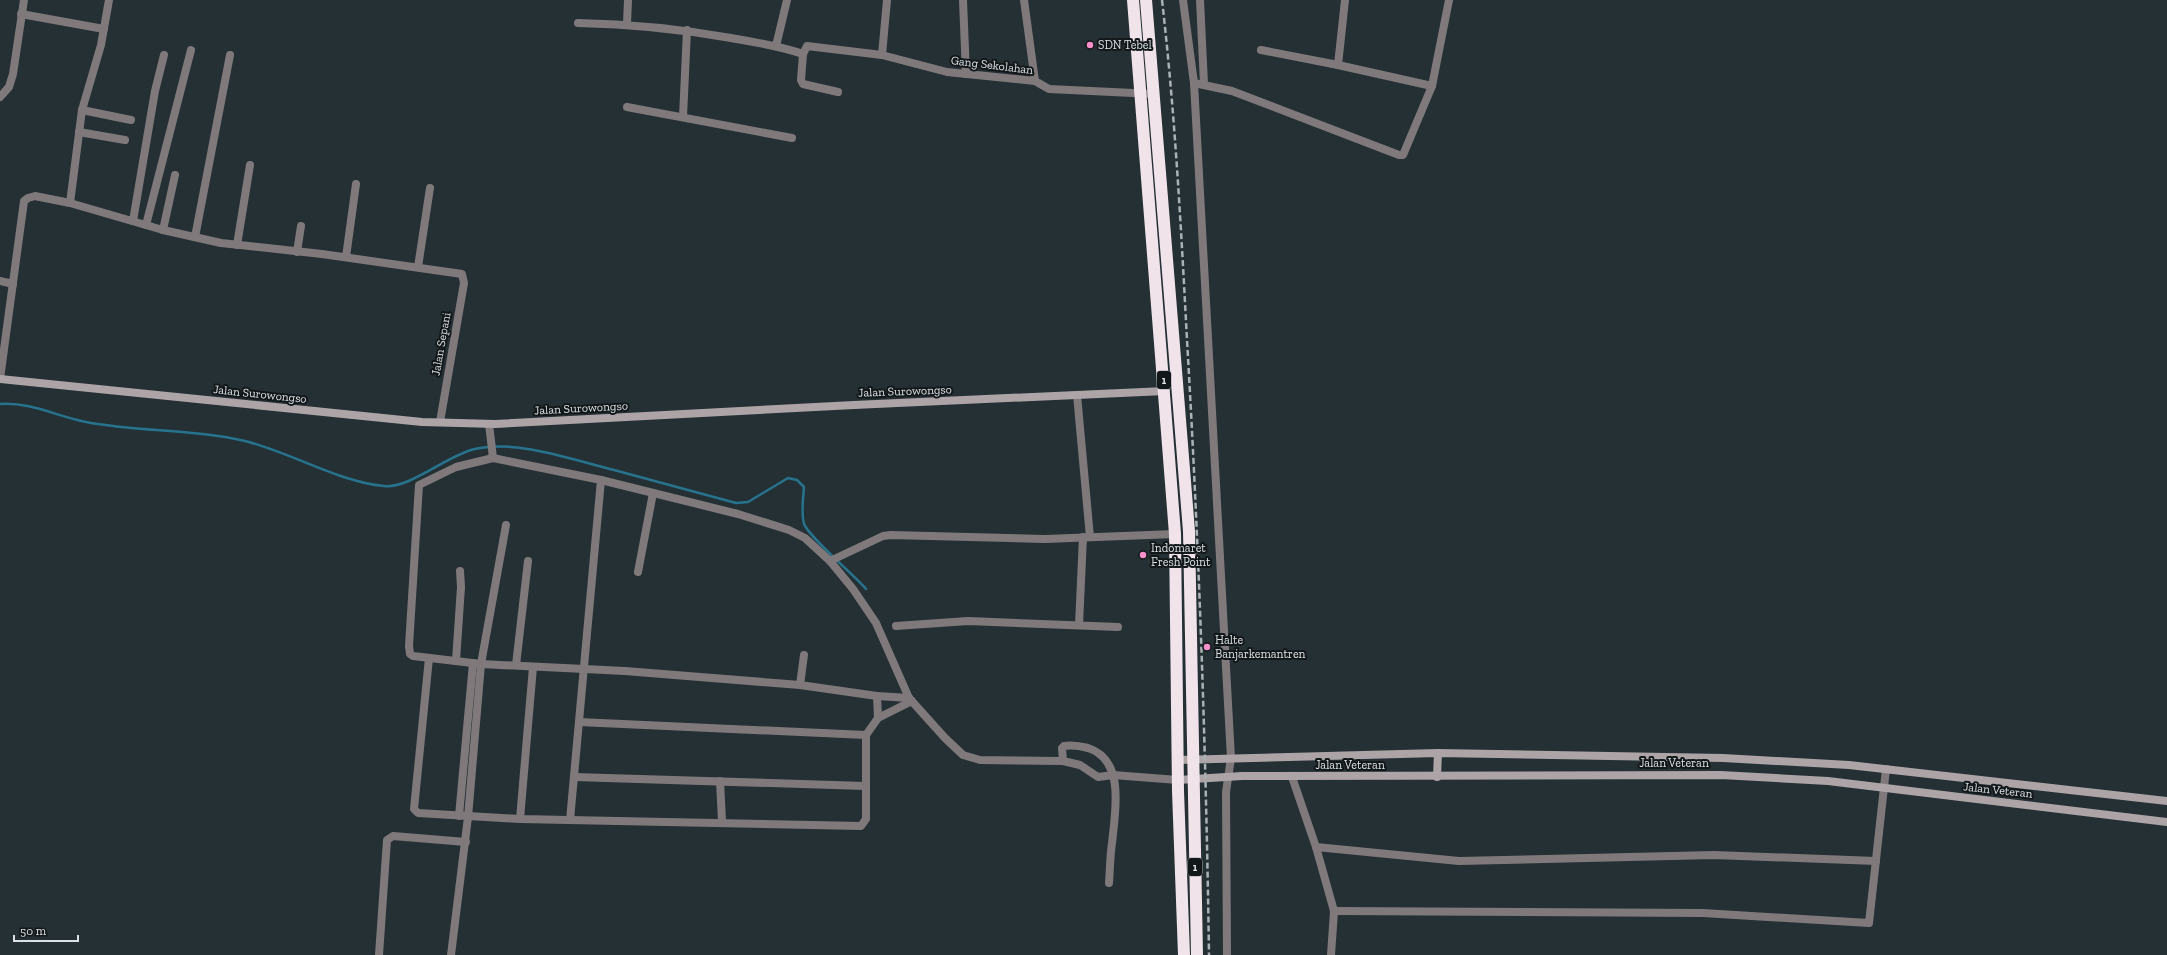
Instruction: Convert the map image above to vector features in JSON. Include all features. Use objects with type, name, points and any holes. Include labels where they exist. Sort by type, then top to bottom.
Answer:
[{"type":"highway","name":"1","points":[[1133,0],[1165,391],[1175,534],[1178,780],[1184,955]]},
{"type":"highway","name":"1","points":[[1146,0],[1189,531],[1197,955]]},
{"type":"main road","name":"Jalan Surowongso","points":[[0,379],[223,403],[440,422],[489,424],[1165,391]]},
{"type":"main road","name":"Jalan Veteran","points":[[1178,760],[1438,753],[1723,758],[1849,765],[2167,801]]},
{"type":"main road","points":[[1437,777],[1438,753]]},
{"type":"main road","name":"Jalan Veteran","points":[[1178,780],[1229,777],[1721,775],[1828,781],[2167,822]]},
{"type":"street","points":[[0,97],[9,87],[13,74],[24,0]]},
{"type":"street","points":[[70,203],[82,110],[104,29],[109,0]]},
{"type":"street","points":[[627,24],[628,0]]},
{"type":"street","points":[[776,46],[787,0]]},
{"type":"street","points":[[882,55],[887,0]]},
{"type":"street","points":[[963,0],[966,74]]},
{"type":"street","points":[[1024,0],[1035,81]]},
{"type":"street","points":[[1183,0],[1194,83],[1231,758],[1226,792],[1227,955]]},
{"type":"street","points":[[1200,0],[1204,84]]},
{"type":"street","points":[[1338,64],[1346,0]]},
{"type":"street","points":[[1194,83],[1232,91],[1402,155],[1405,154],[1432,86],[1449,0]]},
{"type":"street","points":[[21,14],[104,29]]},
{"type":"street","points":[[578,23],[627,24],[687,30],[776,46],[803,54],[802,82],[838,92]]},
{"type":"street","points":[[683,117],[687,30]]},
{"type":"street","name":"Gang Sekolahan","points":[[803,54],[807,46],[882,55],[948,72],[1035,81],[1049,89],[1154,94]]},
{"type":"street","points":[[146,225],[191,50]]},
{"type":"street","points":[[1261,50],[1338,64],[1432,86]]},
{"type":"street","points":[[133,221],[156,91],[164,55]]},
{"type":"street","points":[[195,237],[230,56]]},
{"type":"street","points":[[627,107],[792,138]]},
{"type":"street","points":[[82,110],[131,120]]},
{"type":"street","points":[[80,132],[125,140]]},
{"type":"street","points":[[237,245],[250,166]]},
{"type":"street","points":[[162,230],[175,175]]},
{"type":"street","points":[[346,257],[356,184]]},
{"type":"street","points":[[0,379],[24,202],[28,198],[35,196],[70,203],[162,230],[237,245],[346,257],[418,267],[430,188]]},
{"type":"street","points":[[297,252],[301,226]]},
{"type":"street","name":"Jalan Sepani","points":[[418,267],[458,272],[462,274],[464,283],[440,422]]},
{"type":"street","points":[[0,281],[13,284]]},
{"type":"street","points":[[1077,395],[1086,537],[1078,625]]},
{"type":"street","points":[[489,424],[492,454]]},
{"type":"street","points":[[910,699],[800,685],[584,669],[477,664],[414,656],[409,651],[419,485],[456,467],[492,454],[653,493],[789,530],[805,538],[830,561],[853,589],[876,623],[910,699],[945,738],[963,755],[980,760],[1063,760],[1080,765],[1098,777],[1109,772],[1178,780]]},
{"type":"street","points":[[570,820],[601,480]]},
{"type":"street","points":[[638,572],[653,493]]},
{"type":"street","points":[[459,816],[477,664],[506,525]]},
{"type":"street","points":[[830,561],[883,536],[891,534],[1045,539],[1175,534]]},
{"type":"street","points":[[516,665],[528,561]]},
{"type":"street","points":[[456,661],[461,587],[460,571]]},
{"type":"street","points":[[896,626],[968,621],[1118,627]]},
{"type":"street","points":[[800,685],[804,655]]},
{"type":"street","points":[[429,658],[414,809],[418,813],[468,817],[570,820],[861,826],[865,823],[866,819],[866,736],[878,718],[910,699]]},
{"type":"street","points":[[451,955],[466,842],[477,664]]},
{"type":"street","points":[[520,818],[533,667]]},
{"type":"street","points":[[877,696],[878,718]]},
{"type":"street","points":[[579,722],[866,736]]},
{"type":"street","points":[[1063,760],[1062,748],[1069,745],[1090,749],[1101,755],[1109,772],[1116,811],[1109,883]]},
{"type":"street","points":[[1334,911],[1703,913],[1869,923],[1886,769]]},
{"type":"street","points":[[574,777],[865,786]]},
{"type":"street","points":[[1292,777],[1316,847],[1334,911],[1331,955]]},
{"type":"street","points":[[720,781],[722,822]]},
{"type":"street","points":[[379,955],[387,840],[392,836],[466,842]]},
{"type":"street","points":[[1316,847],[1459,861],[1714,856],[1876,860]]},
{"type":"waterway","points":[[0,404],[33,407],[86,422],[125,428],[206,434],[245,441],[279,452],[350,479],[384,486],[394,486],[417,477],[464,452],[491,447],[508,447],[544,452],[736,503],[748,502],[788,478],[797,480],[804,487],[802,506],[804,524],[808,530],[814,538],[866,589]]},
{"type":"railway","points":[[1162,0],[1171,85],[1177,170],[1195,494],[1204,724],[1209,955]]},
{"type":"place","name":"SDN Tebel","points":[[1090,45]]},
{"type":"place","name":"Indomaret Fresh Point","points":[[1143,555]]},
{"type":"place","name":"Halte Banjarkemantren","points":[[1207,647]]}]
